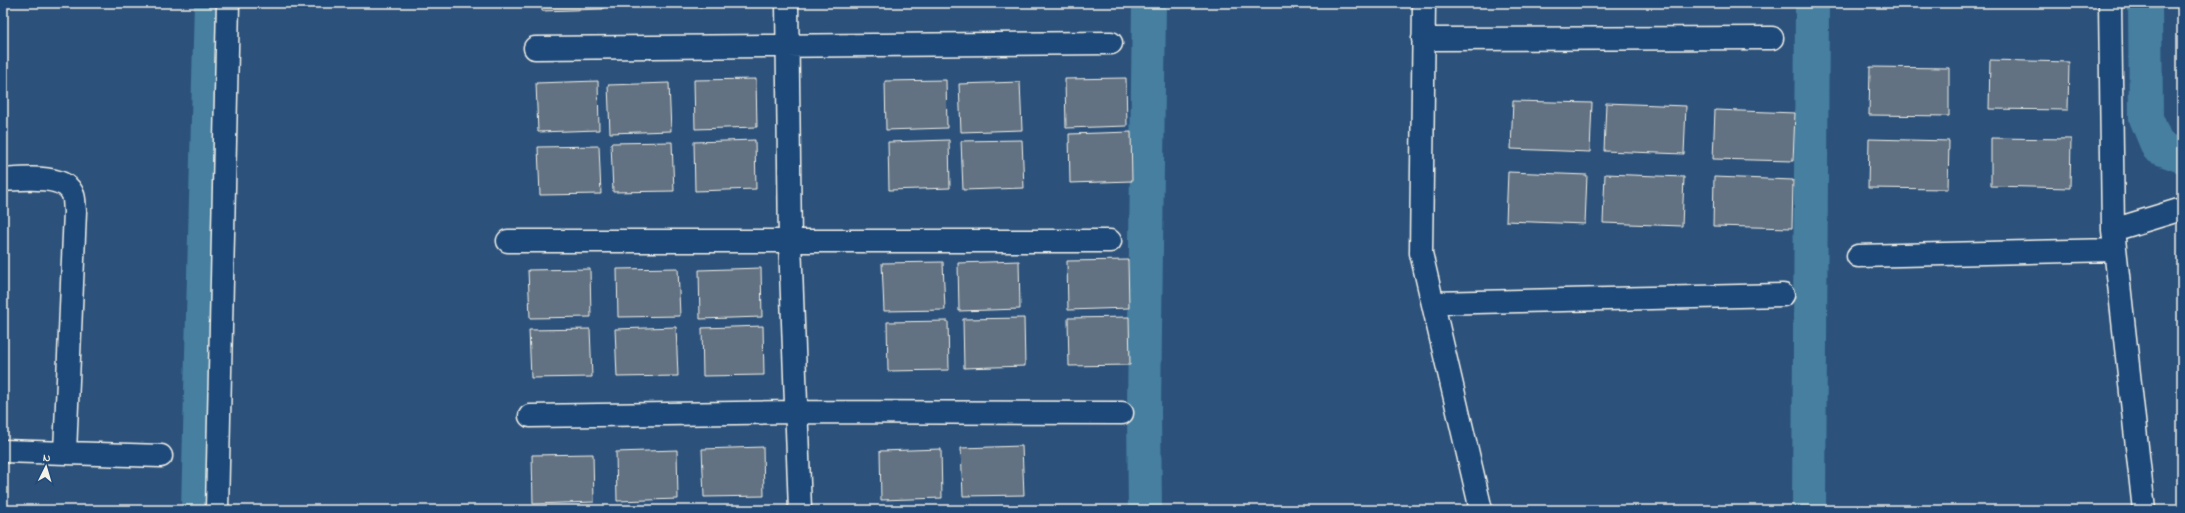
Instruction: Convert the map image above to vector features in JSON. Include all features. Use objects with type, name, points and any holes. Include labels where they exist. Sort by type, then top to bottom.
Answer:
[{"type":"street","points":[[217,510],[228,3]]},
{"type":"street","points":[[787,3],[790,242],[800,510]]},
{"type":"street","points":[[1424,3],[1422,252],[1481,510]]},
{"type":"street","points":[[2110,3],[2114,240],[2144,510]]},
{"type":"street","points":[[1423,39],[1772,38]]},
{"type":"street","points":[[535,48],[1111,43]]},
{"type":"street","points":[[3,180],[46,179],[62,183],[73,194],[75,211],[65,453]]},
{"type":"street","points":[[1858,256],[2114,240],[2182,209]]},
{"type":"street","points":[[508,242],[1110,241]]},
{"type":"street","points":[[1433,303],[1783,296]]},
{"type":"street","points":[[530,416],[796,412],[1122,413]]},
{"type":"street","points":[[3,451],[161,456]]},
{"type":"building","points":[[542,3],[603,3],[603,9],[542,11]]},
{"type":"building","points":[[619,3],[680,3],[680,4],[619,6]]},
{"type":"building","points":[[698,3],[759,3],[759,5],[698,7]]},
{"type":"building","points":[[1990,60],[2069,62],[2068,110],[1989,109]]},
{"type":"building","points":[[1870,67],[1949,68],[1949,116],[1869,115]]},
{"type":"building","points":[[1126,78],[1127,126],[1066,128],[1065,79]]},
{"type":"building","points":[[756,79],[757,127],[695,129],[694,80]]},
{"type":"building","points":[[946,80],[947,128],[886,130],[885,81]]},
{"type":"building","points":[[598,81],[599,130],[538,132],[536,83]]},
{"type":"building","points":[[1020,82],[1022,130],[961,132],[959,84]]},
{"type":"building","points":[[669,83],[671,131],[610,133],[608,85]]},
{"type":"building","points":[[1513,101],[1592,103],[1590,152],[1511,149]]},
{"type":"building","points":[[1606,103],[1686,106],[1684,154],[1604,151]]},
{"type":"building","points":[[1715,110],[1795,113],[1793,161],[1713,159]]},
{"type":"building","points":[[1131,132],[1132,181],[1070,183],[1069,134]]},
{"type":"building","points":[[1991,138],[2071,139],[2070,188],[1991,186]]},
{"type":"building","points":[[1869,139],[1949,141],[1948,189],[1868,188]]},
{"type":"building","points":[[755,140],[756,189],[695,191],[694,142]]},
{"type":"building","points":[[949,140],[950,188],[889,190],[888,142]]},
{"type":"building","points":[[1022,140],[1024,188],[963,190],[961,141]]},
{"type":"building","points":[[672,142],[674,191],[613,192],[611,143]]},
{"type":"building","points":[[599,146],[601,194],[540,195],[538,147]]},
{"type":"building","points":[[1508,172],[1587,175],[1585,224],[1506,221]]},
{"type":"building","points":[[1605,174],[1684,177],[1682,226],[1603,223]]},
{"type":"building","points":[[1714,177],[1793,180],[1792,228],[1713,226]]},
{"type":"building","points":[[1128,260],[1129,308],[1068,310],[1067,261]]},
{"type":"building","points":[[1019,261],[1020,309],[959,311],[958,263]]},
{"type":"building","points":[[943,262],[945,310],[884,311],[882,263]]},
{"type":"building","points":[[678,268],[680,316],[618,317],[617,269]]},
{"type":"building","points":[[761,268],[762,317],[700,319],[699,270]]},
{"type":"building","points":[[590,269],[591,317],[530,318],[528,270]]},
{"type":"building","points":[[1129,317],[1130,365],[1069,366],[1068,318]]},
{"type":"building","points":[[1024,318],[1025,366],[964,368],[963,319]]},
{"type":"building","points":[[948,321],[949,370],[888,371],[887,322]]},
{"type":"building","points":[[763,326],[764,375],[703,376],[702,328]]},
{"type":"building","points":[[676,327],[678,376],[617,377],[615,329]]},
{"type":"building","points":[[590,329],[592,377],[531,378],[529,330]]},
{"type":"building","points":[[1022,446],[1024,495],[963,496],[961,448]]},
{"type":"building","points":[[763,447],[764,496],[704,497],[702,449]]},
{"type":"building","points":[[941,449],[942,498],[881,500],[880,451]]},
{"type":"building","points":[[677,450],[678,499],[617,501],[616,452]]},
{"type":"building","points":[[593,454],[594,502],[533,504],[532,455]]},
{"type":"building","points":[[1058,507],[1058,510],[997,510],[997,509]]},
{"type":"waterway","points":[[198,510],[211,3]]},
{"type":"waterway","points":[[1145,510],[1144,411],[1149,3]]},
{"type":"waterway","points":[[1809,510],[1812,3]]},
{"type":"waterway","points":[[2145,3],[2146,118],[2158,147],[2182,156]]}]
